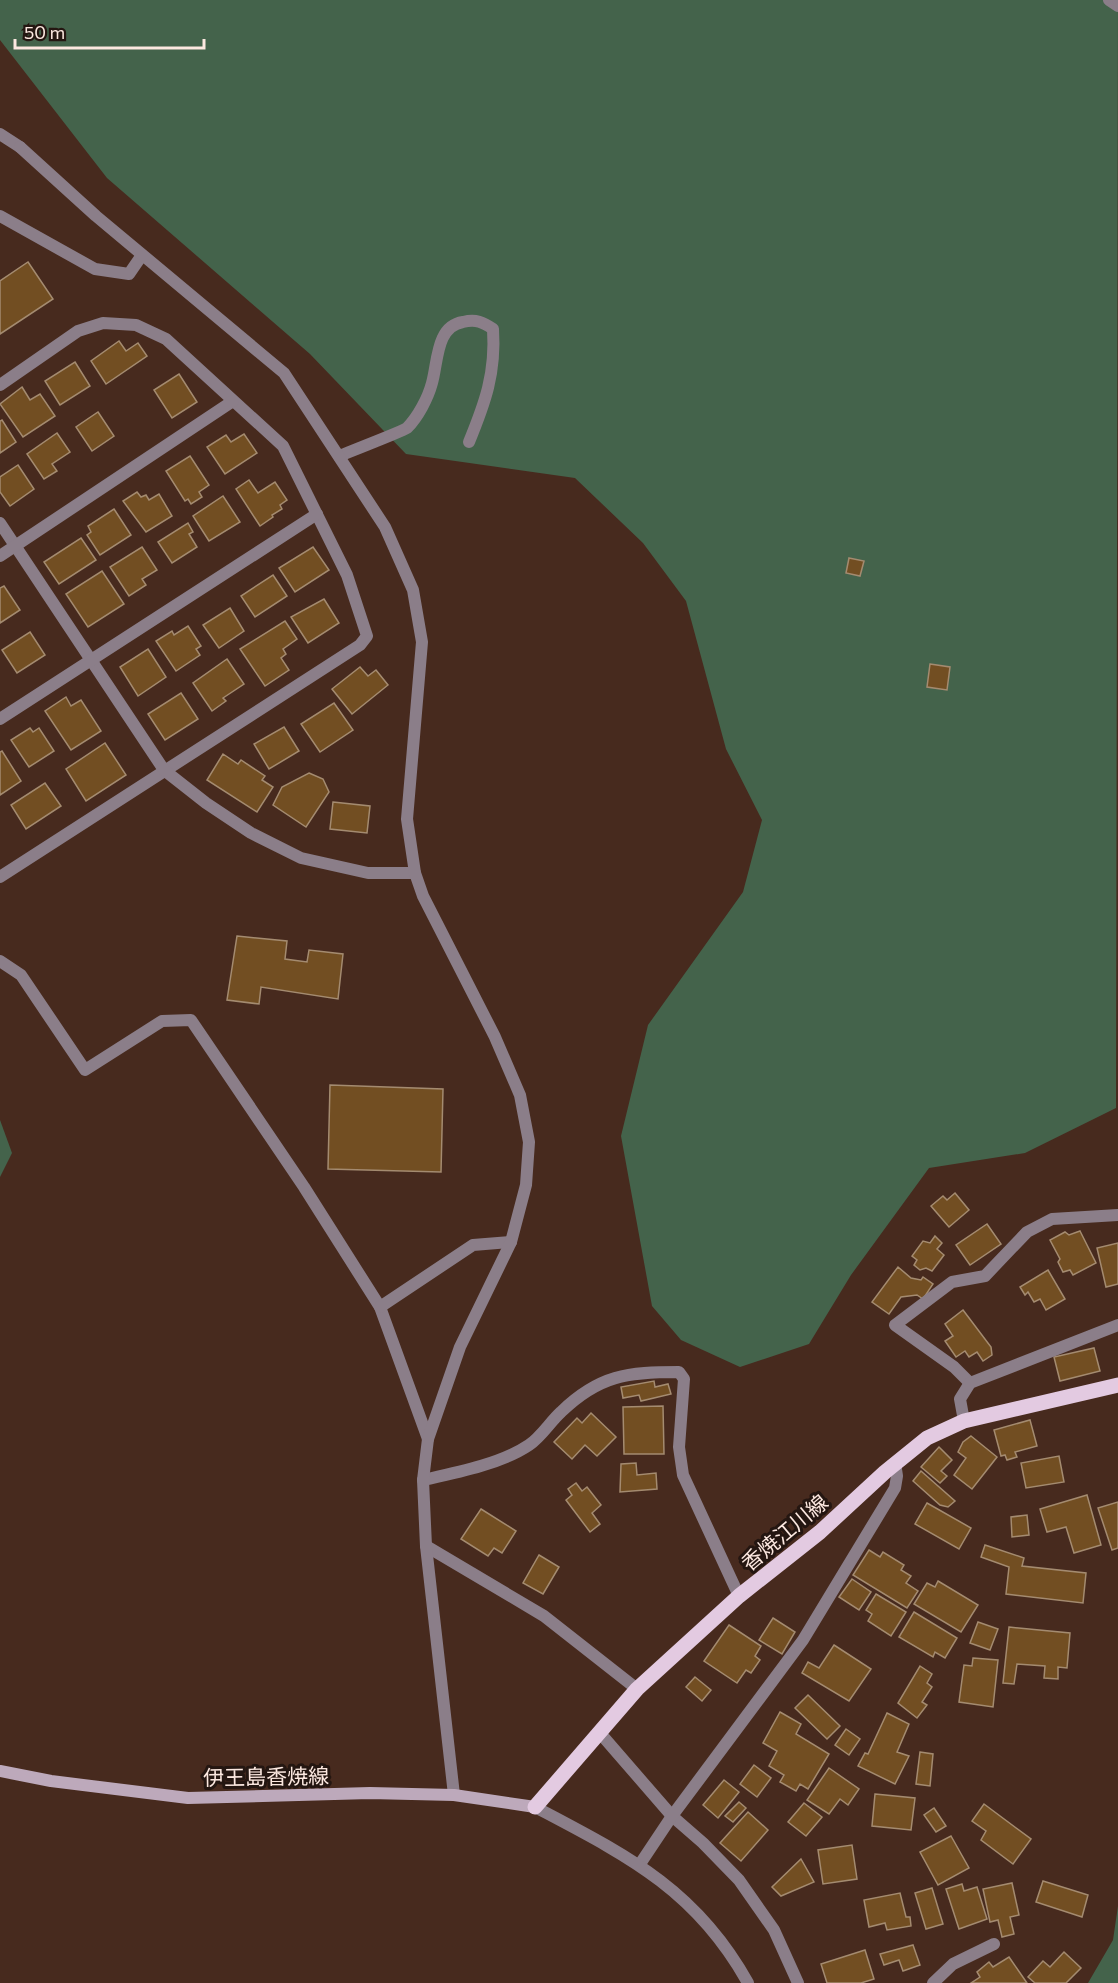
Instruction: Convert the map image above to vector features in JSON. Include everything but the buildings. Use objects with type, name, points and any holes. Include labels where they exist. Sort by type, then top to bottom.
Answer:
[{"type":"main road","name":"香焼江川線","points":[[535,1807],[638,1689],[739,1596],[820,1532],[896,1462],[927,1438],[964,1421],[1118,1385]]},
{"type":"main road","name":"伊王島香焼線","points":[[0,1770],[51,1781],[188,1798],[370,1793],[454,1795],[535,1807]]},
{"type":"street","points":[[1109,0],[1118,6]]},
{"type":"street","points":[[0,134],[20,147],[142,255],[284,373],[386,527],[413,590],[422,642],[407,819],[415,873],[423,896],[495,1037],[520,1095],[529,1142],[526,1185],[511,1242],[460,1347],[428,1440],[423,1480],[426,1546],[454,1795]]},
{"type":"street","points":[[0,216],[95,269],[129,274],[142,255]]},
{"type":"street","points":[[339,456],[406,429],[422,407],[432,384],[437,353],[445,332],[458,322],[474,320],[493,329],[495,361],[484,410],[469,442]]},
{"type":"street","points":[[0,385],[78,331],[104,322],[136,325],[166,339],[283,446],[347,575],[367,636],[360,645],[0,877]]},
{"type":"street","points":[[0,556],[233,401]]},
{"type":"street","points":[[0,719],[317,514]]},
{"type":"street","points":[[0,524],[164,770],[206,804],[251,833],[301,858],[368,873],[415,873]]},
{"type":"street","points":[[0,961],[21,975],[85,1070],[162,1021],[191,1020],[304,1186],[380,1307],[428,1440]]},
{"type":"street","points":[[970,1383],[954,1367],[895,1325],[952,1282],[986,1276],[1027,1232],[1052,1218],[1118,1215]]},
{"type":"street","points":[[380,1307],[473,1245],[511,1242]]},
{"type":"street","points":[[964,1421],[960,1399],[970,1383],[1118,1325]]},
{"type":"street","points":[[423,1480],[493,1461],[529,1445],[590,1386],[628,1376],[679,1372],[684,1379],[679,1447],[683,1475],[739,1596]]},
{"type":"street","points":[[640,1864],[672,1816],[803,1640],[895,1488],[896,1462]]},
{"type":"street","points":[[426,1546],[544,1616],[638,1689]]},
{"type":"street","points":[[600,1733],[672,1816],[703,1843],[739,1880],[774,1930],[798,1983]]},
{"type":"street","points":[[535,1807],[640,1864],[696,1911],[722,1941],[748,1983]]},
{"type":"street","points":[[933,1983],[953,1964],[994,1944]]},
{"type":"green space","points":[[0,0],[1118,0],[1116,1108],[1025,1153],[929,1168],[851,1275],[809,1344],[740,1367],[681,1340],[652,1306],[621,1136],[648,1025],[743,892],[762,820],[726,749],[686,601],[643,543],[575,478],[406,454],[310,354],[107,178],[0,40]]},
{"type":"green space","points":[[0,1120],[12,1153],[0,1177]]},
{"type":"green space","points":[[1118,1906],[1118,1983],[1088,1983],[1113,1940]]}]
